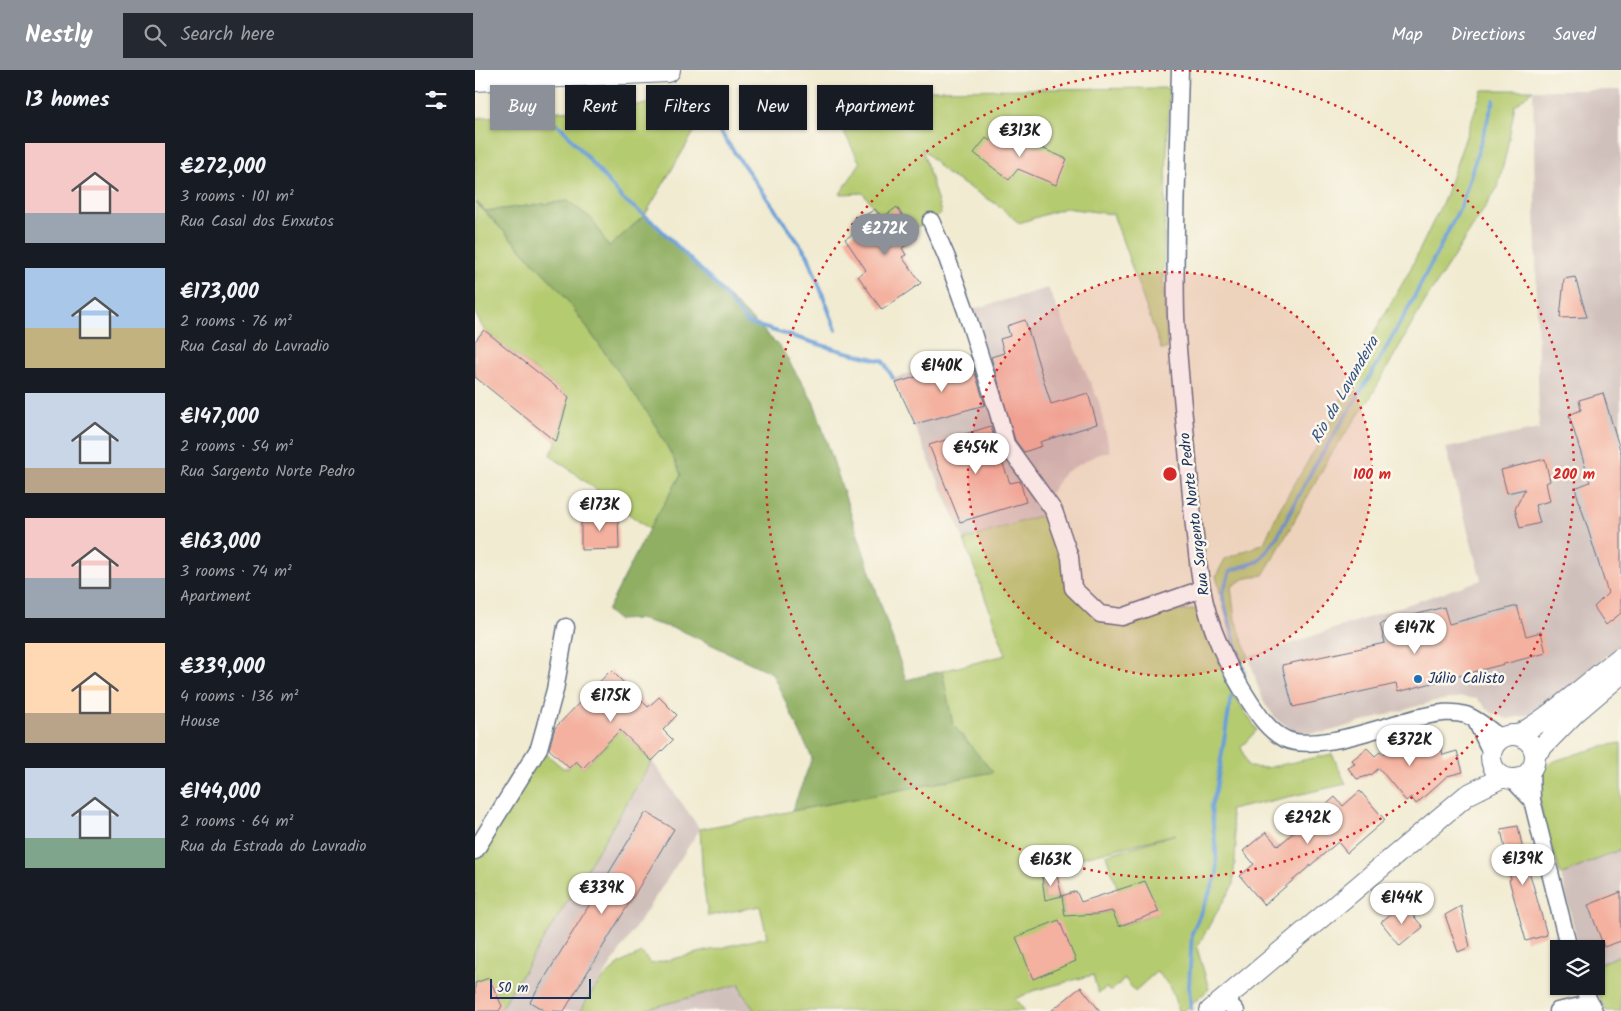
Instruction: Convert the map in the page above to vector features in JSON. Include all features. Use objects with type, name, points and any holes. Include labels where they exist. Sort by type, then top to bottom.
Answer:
[{"type":"highway","points":[[475,79],[668,70]]},
{"type":"main road","points":[[1467,795],[1507,778],[1519,778],[1576,712],[1611,677],[1621,657]]},
{"type":"main road","points":[[1224,1007],[1467,795],[1500,746],[1531,727],[1567,701],[1611,677]]},
{"type":"main road","points":[[1500,746],[1529,742],[1533,762]]},
{"type":"main road","points":[[1500,746],[1492,766],[1497,772],[1507,778]]},
{"type":"street","name":"Rua Sargento Norte Pedro","points":[[1180,70],[1176,317],[1194,532],[1202,589],[1215,631],[1236,679],[1267,726],[1287,740],[1306,743],[1332,741],[1410,720],[1445,713],[1456,713],[1475,719],[1500,746]]},
{"type":"street","points":[[931,221],[947,258],[966,311],[1006,444],[1054,511],[1070,557],[1073,588],[1099,614],[1122,617],[1202,589]]},
{"type":"street","points":[[475,851],[539,748],[555,690],[566,627]]},
{"type":"street","points":[[1533,762],[1532,800],[1567,940]]},
{"type":"street","points":[[1507,778],[1532,800]]},
{"type":"street","points":[[1557,1011],[1592,1008],[1586,995]]},
{"type":"shaded area","points":[[1533,90],[1621,90],[1621,644],[1584,675],[1559,700],[1524,716],[1508,719],[1492,713],[1477,699],[1464,697],[1435,701],[1327,732],[1309,733],[1291,729],[1277,720],[1265,704],[1249,657],[1481,580],[1446,448],[1539,429]]},
{"type":"shaded area","points":[[1048,288],[1099,402],[1110,452],[1100,453],[1064,473],[1049,495],[1054,511],[964,540],[893,378],[979,354],[966,311]]},
{"type":"shaded area","points":[[652,761],[700,829],[584,1003],[581,1011],[499,1011],[570,897]]},
{"type":"shaded area","points":[[1621,849],[1621,955],[1605,961],[1605,940],[1577,940],[1561,875]]},
{"type":"shaded area","points":[[741,984],[743,994],[755,1011],[639,1011]]},
{"type":"green space","points":[[1169,88],[1163,275],[1167,349],[1161,349],[1113,214],[1065,208],[1019,223],[998,205],[947,174],[922,148],[941,213],[931,221],[912,229],[897,208],[882,218],[863,193],[840,194],[860,163],[843,130],[933,130],[933,90]]},
{"type":"green space","points":[[1482,90],[1533,90],[1515,105],[1498,187],[1424,303],[1369,400],[1330,456],[1263,575],[1243,579],[1231,587],[1235,619],[1249,657],[1238,663],[1216,576],[1225,559],[1264,543],[1279,510],[1319,443],[1376,329],[1409,272],[1445,197]]},
{"type":"green space","points":[[646,104],[646,130],[695,130],[645,215],[609,247],[592,219],[568,201],[486,211],[475,201],[475,118],[490,117],[490,130],[555,130],[555,112],[565,111],[565,130],[636,130],[636,105]]},
{"type":"green space","points":[[475,201],[486,211],[568,201],[592,219],[609,247],[645,215],[781,348],[814,403],[906,680],[942,671],[953,725],[993,772],[792,811],[812,758],[772,673],[680,630],[639,619],[618,620],[607,611],[649,529],[681,475],[652,419],[560,290]]},
{"type":"green space","points":[[475,202],[560,290],[652,419],[675,461],[681,475],[649,529],[550,455],[555,446],[569,397],[484,330],[475,313]]},
{"type":"green space","points":[[1054,511],[1073,588],[1100,614],[1122,617],[1199,609],[1232,692],[1257,730],[1241,747],[1248,767],[1266,768],[1332,754],[1346,784],[1230,810],[1236,845],[1233,885],[1197,948],[1209,989],[1184,1011],[1178,1011],[1171,990],[1165,980],[1156,972],[1135,991],[1125,979],[1110,992],[1107,988],[1098,993],[1093,975],[1036,990],[1015,999],[1025,1011],[755,1011],[743,994],[740,984],[639,1011],[581,1011],[593,990],[604,977],[623,962],[642,953],[651,964],[767,937],[760,906],[708,916],[703,880],[700,829],[992,772],[953,725],[942,671],[1006,655],[964,540]],"holes":[[[1176,834],[1106,855],[1118,890],[1159,912],[1120,926],[1112,911],[1097,914],[1065,915],[1062,896],[1045,900],[1040,868]]]},
{"type":"green space","points":[[620,730],[652,761],[499,1011],[475,1011],[475,851],[539,748],[563,768],[569,768],[576,761],[583,768]]},
{"type":"green space","points":[[1621,743],[1621,849],[1561,875],[1547,834],[1540,799],[1539,784],[1543,771],[1557,760]]},
{"type":"green space","points":[[1621,955],[1621,1011],[1606,1011],[1598,995],[1605,995],[1605,961]]},
{"type":"building","points":[[999,130],[1067,159],[1056,185],[1018,169],[1009,180],[974,153],[986,138],[990,141]]},
{"type":"building","points":[[897,207],[917,238],[902,248],[906,255],[902,257],[921,283],[882,310],[858,276],[866,270],[845,239],[866,226],[861,218],[875,209],[882,218]]},
{"type":"building","points":[[1575,277],[1587,317],[1560,318],[1564,279]]},
{"type":"building","points":[[1025,320],[1051,404],[1088,393],[1097,424],[1040,442],[1042,446],[1024,452],[1015,440],[991,357],[1004,353],[1000,339],[1010,336],[1007,326]]},
{"type":"building","points":[[484,330],[569,397],[556,442],[475,377],[475,341]]},
{"type":"building","points":[[971,360],[985,405],[915,424],[896,383]]},
{"type":"building","points":[[1603,393],[1621,453],[1621,613],[1606,625],[1594,607],[1608,593],[1575,488],[1590,482],[1569,415],[1581,410],[1579,400]]},
{"type":"building","points":[[991,426],[996,447],[1004,458],[1001,459],[1010,483],[1020,481],[1026,502],[960,522],[929,445]]},
{"type":"building","points":[[1545,459],[1550,481],[1546,483],[1550,501],[1535,505],[1540,523],[1520,528],[1515,509],[1525,489],[1507,493],[1501,470]]},
{"type":"building","points":[[618,513],[619,549],[581,550],[581,514]]},
{"type":"building","points":[[1517,606],[1526,636],[1541,632],[1546,653],[1398,692],[1396,684],[1293,707],[1282,665],[1385,643],[1380,624],[1444,607],[1449,624]]},
{"type":"building","points":[[611,670],[648,707],[659,697],[677,715],[663,730],[673,740],[652,761],[620,730],[583,768],[576,761],[569,768],[549,749],[555,728]]},
{"type":"building","points":[[1430,734],[1433,744],[1440,742],[1443,755],[1457,751],[1463,772],[1447,776],[1416,804],[1411,797],[1406,801],[1379,768],[1371,775],[1357,779],[1348,768],[1355,764],[1352,760],[1367,748],[1375,756],[1380,752],[1382,754],[1410,743],[1409,739]]},
{"type":"building","points":[[1360,791],[1385,820],[1347,853],[1338,842],[1264,905],[1240,876],[1254,864],[1243,851],[1266,832],[1278,846],[1335,797],[1343,806]]},
{"type":"building","points":[[646,812],[674,829],[564,1011],[545,1011],[530,1002]]},
{"type":"building","points":[[1518,826],[1528,875],[1530,874],[1547,935],[1526,941],[1509,880],[1511,879],[1501,829]]},
{"type":"building","points":[[1056,872],[1062,896],[1045,900],[1042,877]]},
{"type":"building","points":[[1145,881],[1159,912],[1119,926],[1112,911],[1065,916],[1062,896],[1076,891],[1081,902]]},
{"type":"building","points":[[1621,892],[1621,941],[1605,947],[1605,940],[1601,940],[1588,905]]},
{"type":"building","points":[[1403,904],[1423,927],[1400,946],[1381,922]]},
{"type":"building","points":[[1461,906],[1470,947],[1458,952],[1445,915]]},
{"type":"building","points":[[1059,920],[1076,961],[1033,979],[1016,937]]},
{"type":"building","points":[[489,978],[502,1006],[499,1011],[475,1011],[475,983]]},
{"type":"building","points":[[1081,987],[1100,1011],[1051,1011]]},
{"type":"waterway","name":"Rio da Lavandeira","points":[[1244,672],[1222,595],[1230,571],[1259,561],[1277,537],[1314,467],[1369,378],[1408,309],[1461,206],[1494,100]]},
{"type":"waterway","points":[[555,123],[563,129],[623,199],[654,223],[720,289],[748,323],[838,350],[883,361],[893,378]]},
{"type":"waterway","points":[[719,130],[808,256],[836,330]]},
{"type":"waterway","name":"Rio da Lavandeira","points":[[1191,1009],[1189,987],[1192,933],[1217,875],[1211,807],[1216,790],[1231,697]]},
{"type":"place","name":"Júlio Calisto","points":[[1418,679]]}]
